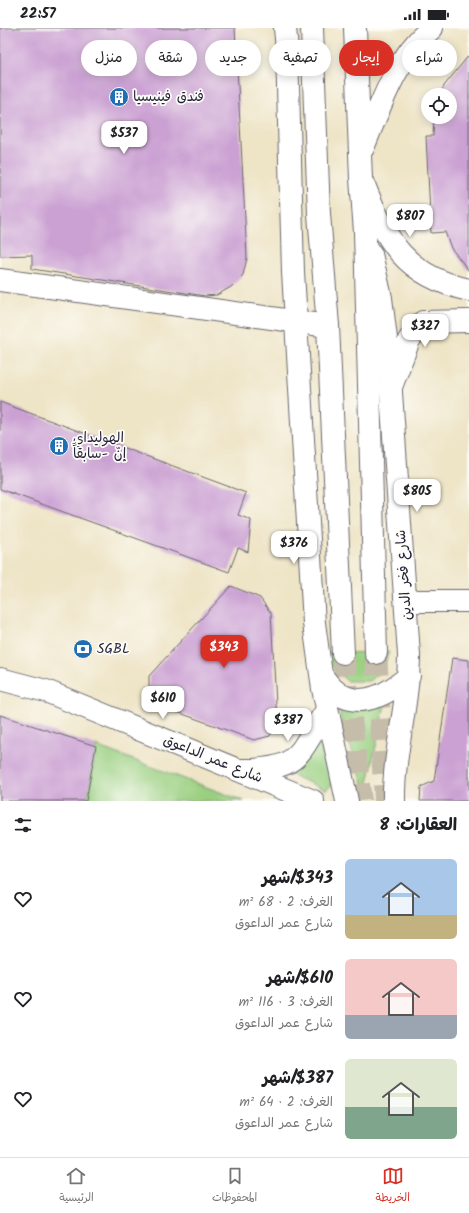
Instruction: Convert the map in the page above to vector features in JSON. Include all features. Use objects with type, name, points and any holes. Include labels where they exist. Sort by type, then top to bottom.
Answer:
[{"type":"main road","points":[[285,28],[288,49],[293,272],[312,597],[321,674],[327,710],[347,801]]},
{"type":"main road","points":[[312,28],[319,214],[328,326],[343,653]]},
{"type":"main road","points":[[355,28],[361,179],[365,232],[376,653]]},
{"type":"main road","points":[[360,154],[385,97],[405,59],[414,45],[432,28]]},
{"type":"main road","points":[[361,179],[383,231],[405,258],[418,270],[438,280],[469,290]]},
{"type":"main road","name":"شارع فخر الدين","points":[[365,232],[385,319],[392,387],[406,601],[409,676],[395,767],[394,801]]},
{"type":"main road","points":[[0,280],[328,326]]},
{"type":"main road","points":[[392,387],[409,340],[423,322],[469,321]]},
{"type":"main road","points":[[406,601],[469,601]]},
{"type":"main road","points":[[321,674],[332,690],[339,695],[359,699],[381,696],[409,676]]},
{"type":"main road","name":"شارع عمر الداعوق","points":[[0,679],[46,691],[242,770],[313,801]]},
{"type":"main road","points":[[242,770],[262,770],[274,768],[293,760],[306,746],[327,710]]},
{"type":"green space","points":[[389,652],[382,670],[369,681],[347,681],[334,669],[326,653]]},
{"type":"green space","points":[[386,700],[366,792],[336,703]]},
{"type":"green space","points":[[317,739],[334,783],[326,790],[289,774]]},
{"type":"green space","points":[[96,746],[244,801],[87,801]]},
{"type":"building","name":"فندق فينيسيا","points":[[0,28],[235,28],[236,40],[205,40],[205,76],[238,76],[247,258],[243,275],[231,287],[217,295],[205,296],[32,269],[32,255],[0,256]]},
{"type":"building","points":[[469,55],[469,271],[451,248],[445,232],[431,233],[426,136],[433,136],[434,124],[457,124],[457,88],[443,88],[452,76],[457,76],[457,70]]},
{"type":"building","name":"الهوليداي إنّ -سابقاً","points":[[0,402],[246,493],[238,515],[251,520],[248,552],[238,548],[229,572],[0,489]]},
{"type":"building","points":[[231,586],[260,598],[271,613],[277,722],[270,736],[254,740],[158,705],[149,693],[149,676]]},
{"type":"building","points":[[452,658],[469,660],[469,801],[420,801],[421,787],[434,781]]},
{"type":"building","points":[[0,715],[96,746],[86,801],[0,801]]},
{"type":"tunnel","points":[[343,653],[361,801]]},
{"type":"tunnel","points":[[376,653],[385,801]]},
{"type":"place","name":"فندق فينيسيا","points":[[119,97]]},
{"type":"place","name":"الهوليداي إنّ -سابقاً","points":[[59,446]]},
{"type":"place","name":"SGBL","points":[[83,649]]}]
